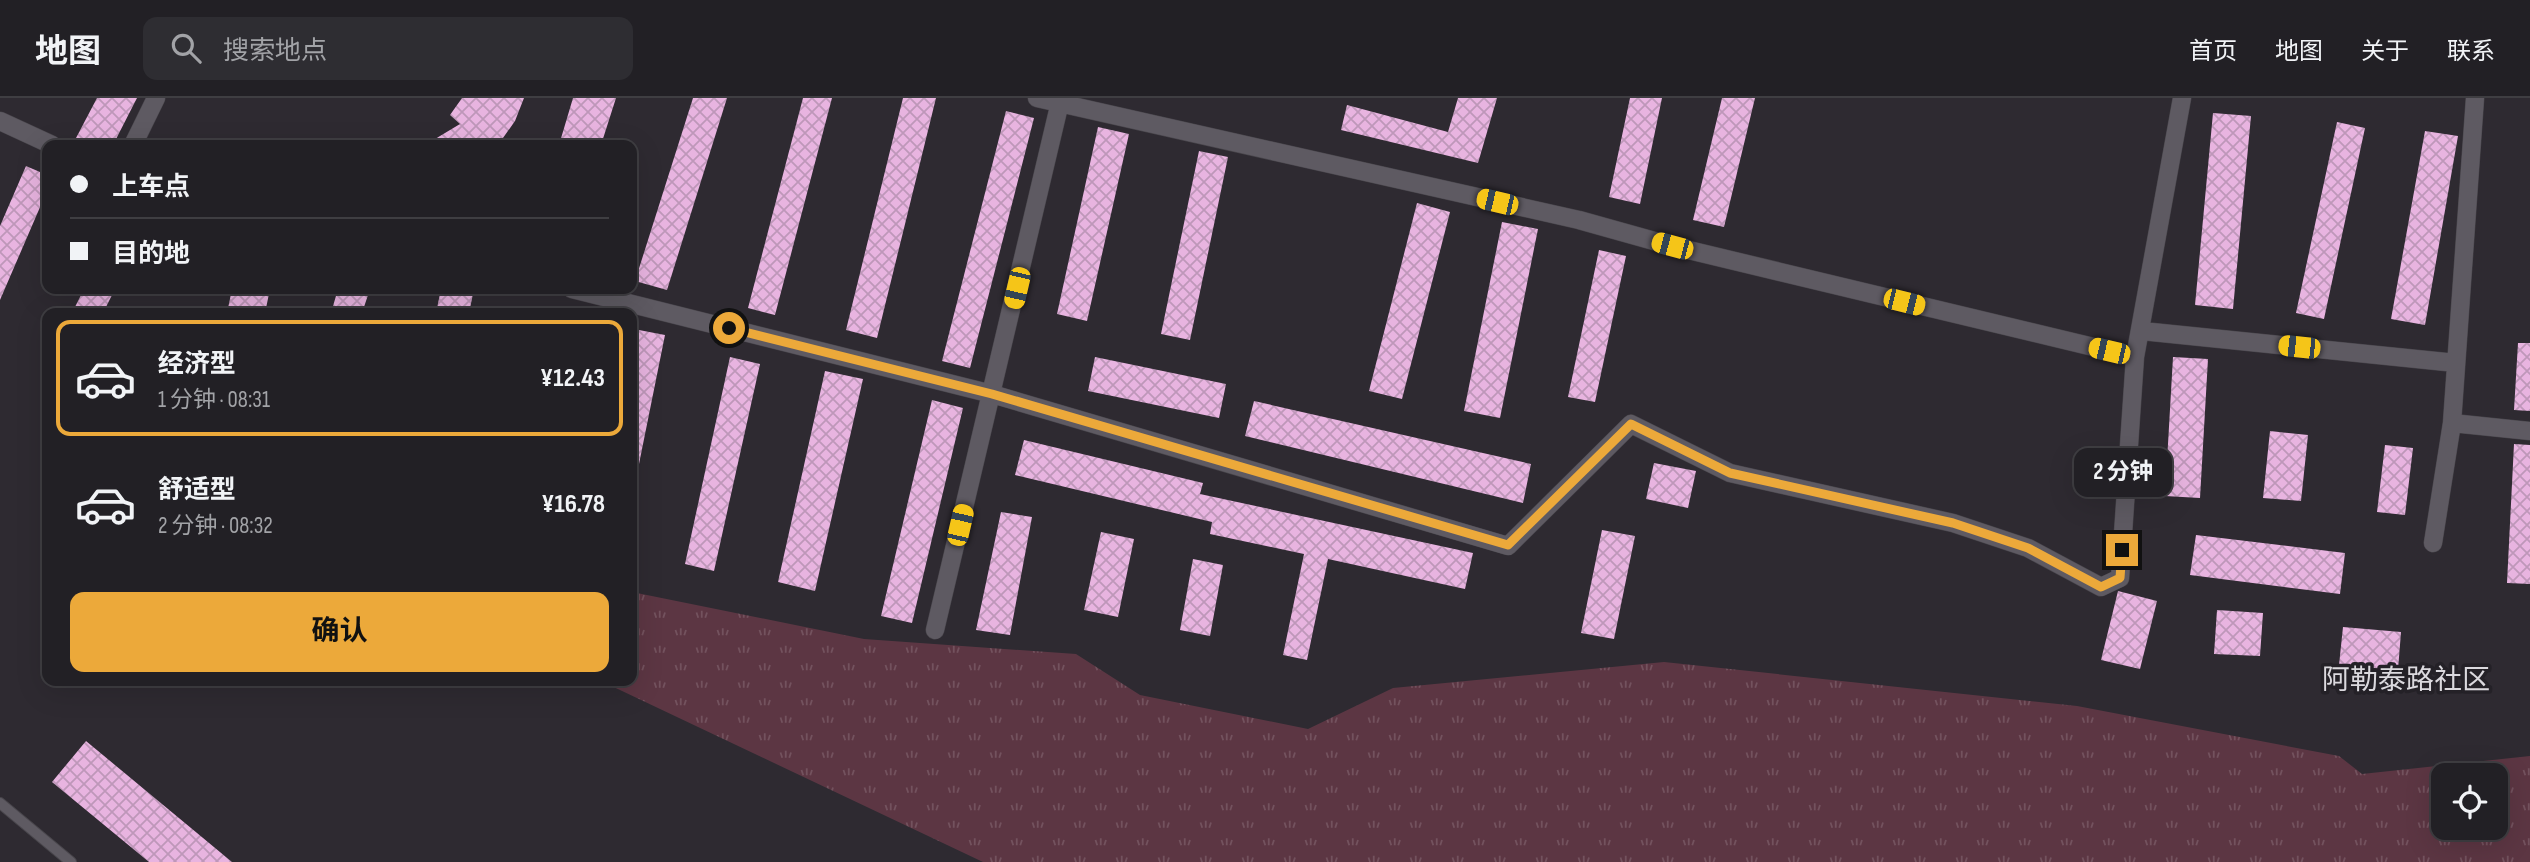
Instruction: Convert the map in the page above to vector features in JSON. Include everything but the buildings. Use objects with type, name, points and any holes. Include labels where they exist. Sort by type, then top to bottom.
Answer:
[{"type":"street","points":[[135,140],[156,98]]},
{"type":"street","points":[[1037,98],[1061,101],[1579,220],[1672,246],[2135,357]]},
{"type":"street","points":[[592,294],[992,394],[1508,545],[1631,424],[1730,473],[1953,523],[2028,548],[2101,587],[2120,578],[2135,357],[2142,331],[2182,98]]},
{"type":"street","points":[[2433,543],[2452,423],[2475,98]]},
{"type":"street","points":[[935,630],[1061,101]]},
{"type":"street","points":[[0,121],[42,140]]},
{"type":"street","points":[[2142,331],[2456,363]]},
{"type":"street","points":[[2452,423],[2530,431]]},
{"type":"lane","points":[[0,803],[71,862]]},
{"type":"green space","points":[[637,593],[864,639],[1076,654],[1140,695],[1308,729],[1393,688],[1664,662],[2077,706],[2339,756],[2362,774],[2431,767],[2431,840],[2508,840],[2508,763],[2465,763],[2530,756],[2530,862],[983,862],[612,686],[637,686]]},
{"type":"district","name":"阿勒泰路社区","points":[[2406,680]]},
{"type":"route","points":[[729,328],[992,394],[1508,545],[1631,424],[1730,473],[1953,523],[2028,548],[2101,587],[2120,578],[2122,550]]}]
